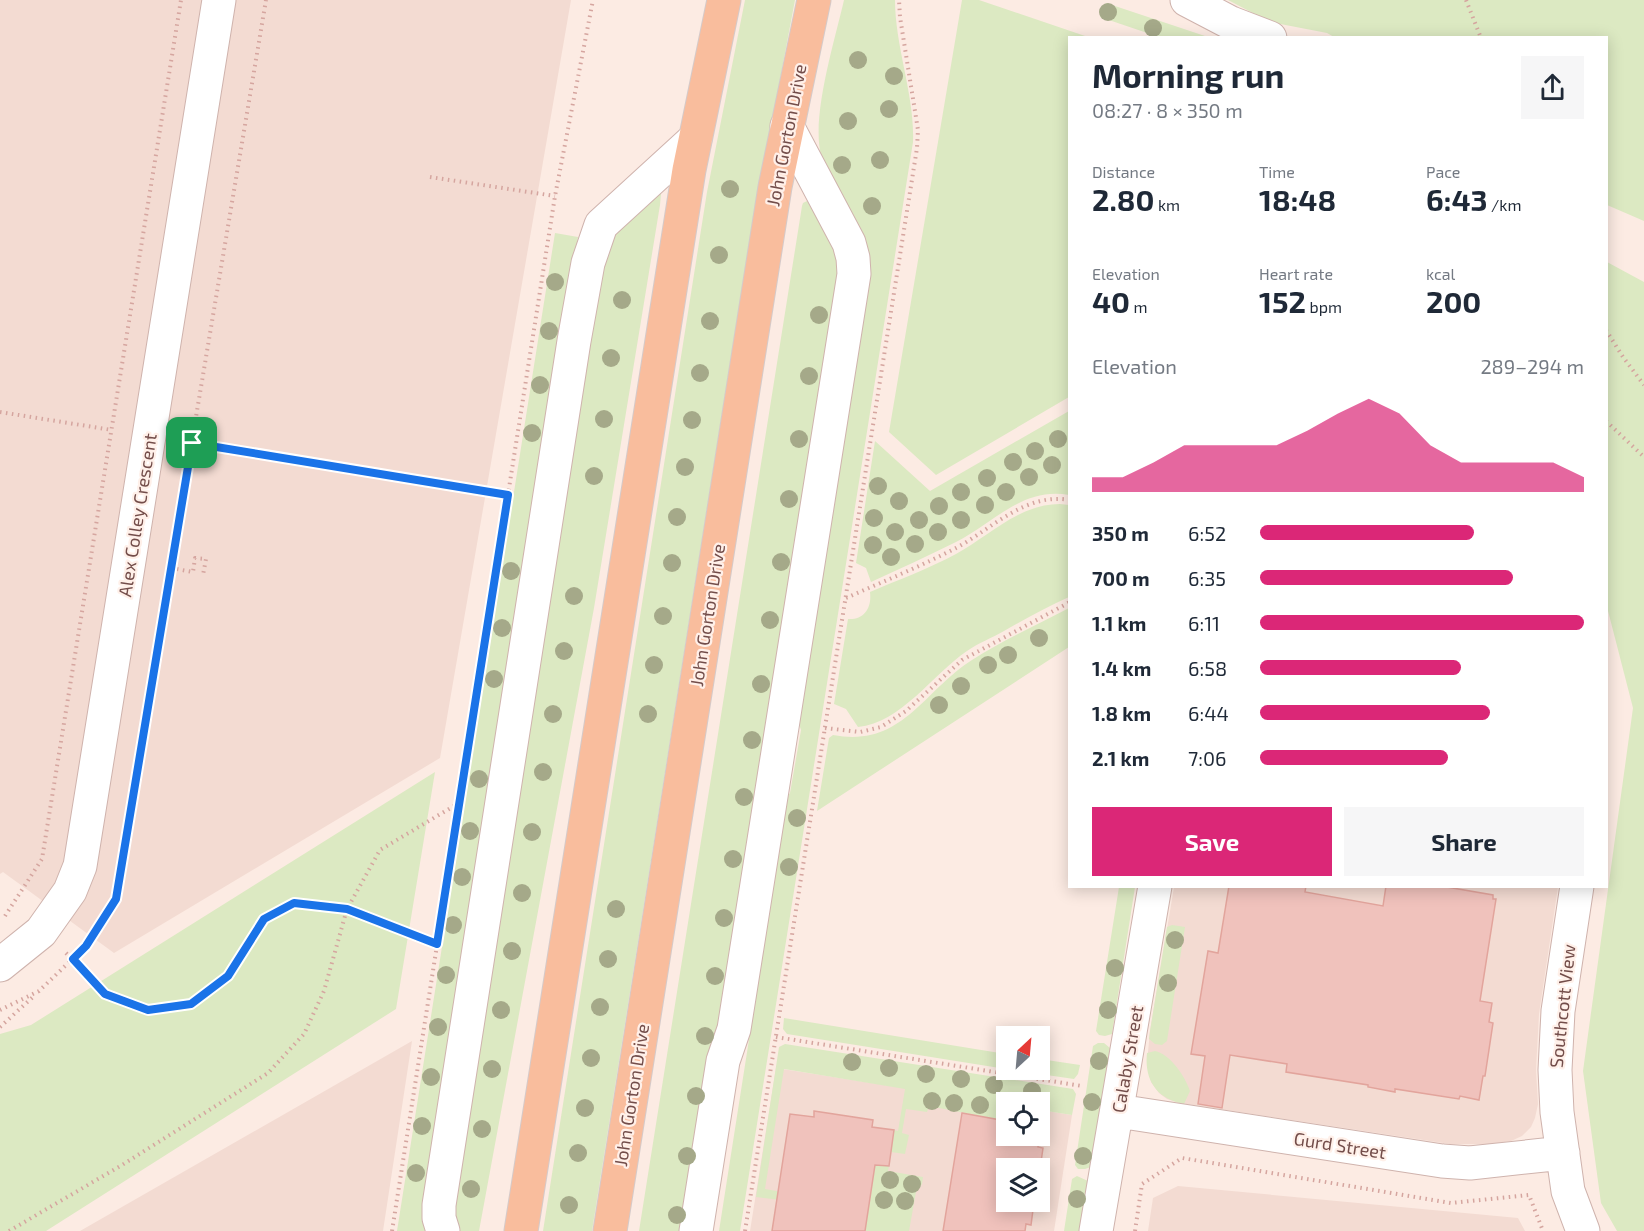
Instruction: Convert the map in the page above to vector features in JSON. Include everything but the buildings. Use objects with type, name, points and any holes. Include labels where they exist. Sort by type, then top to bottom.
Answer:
[{"type":"main road","points":[[521,1231],[695,139],[724,0]]},
{"type":"main road","name":"John Gorton Drive","points":[[610,1231],[775,187],[814,0]]},
{"type":"street","name":"Alex Colley Crescent","points":[[0,965],[41,932],[70,891],[80,866],[219,0]]},
{"type":"street","points":[[1187,0],[1212,15],[1265,36]]},
{"type":"street","points":[[696,1231],[723,1061],[736,1018],[854,274],[849,243],[787,126]]},
{"type":"street","points":[[443,1231],[439,1213],[443,1178],[588,264],[601,225],[695,139]]},
{"type":"street","name":"Calaby Street","points":[[1096,1231],[1155,888]]},
{"type":"street","name":"Southcott View","points":[[1577,888],[1555,1045],[1556,1096],[1568,1191],[1583,1231]]},
{"type":"street","name":"Gurd Street","points":[[1118,1111],[1450,1162],[1486,1162],[1563,1153]]},
{"type":"path","points":[[0,924],[42,859],[181,0]]},
{"type":"path","points":[[0,1026],[86,946],[116,899],[266,0]]},
{"type":"path","points":[[392,1231],[555,196],[593,0]]},
{"type":"path","points":[[745,1231],[918,136],[899,0]]},
{"type":"path","points":[[1466,0],[1481,36]]},
{"type":"path","points":[[430,177],[555,196]]},
{"type":"path","points":[[1608,333],[1644,386]]},
{"type":"path","points":[[0,412],[508,495]]},
{"type":"path","points":[[1608,424],[1644,457]]},
{"type":"path","points":[[846,598],[955,549],[1020,508],[1048,499],[1068,500]]},
{"type":"path","points":[[171,568],[193,572],[195,558],[206,559],[203,575]]},
{"type":"path","points":[[825,728],[860,732],[882,727],[906,711],[962,660],[1068,604]]},
{"type":"path","points":[[9,1231],[122,1165],[268,1073],[304,1034],[324,991],[347,909],[380,850],[459,802]]},
{"type":"path","points":[[10,908],[73,959],[105,994],[148,1010],[191,1004],[228,976],[264,919],[294,903],[347,909],[437,944]]},
{"type":"path","points":[[0,1010],[39,991]]},
{"type":"path","points":[[776,1037],[1082,1086]]},
{"type":"path","points":[[1135,1231],[1142,1184],[1182,1158],[1451,1203],[1529,1195],[1543,1231]]},
{"type":"shaded area","points":[[0,0],[571,0],[440,758],[114,953],[3,872],[0,874]]},
{"type":"shaded area","points":[[1174,888],[1558,888],[1539,1014],[1536,1070],[1538,1104],[1531,1127],[1522,1136],[1511,1141],[1491,1144],[1450,1144],[1180,1103],[1167,1099],[1151,1082],[1147,1063],[1150,1031]]},
{"type":"shaded area","points":[[412,1041],[383,1231],[80,1231]]},
{"type":"shaded area","points":[[776,1068],[996,1102],[996,1146],[1050,1146],[1050,1112],[1072,1115],[1054,1231],[750,1231]]},
{"type":"shaded area","points":[[1178,1186],[1518,1218],[1525,1231],[1148,1231],[1153,1198]]},
{"type":"green space","points":[[745,0],[795,0],[749,244],[592,1231],[543,1231],[707,192]]},
{"type":"green space","points":[[844,0],[895,0],[898,36],[911,107],[913,142],[740,1231],[719,1231],[787,797],[790,793],[801,730],[799,724],[870,273],[865,241],[827,170],[821,155],[819,139],[819,120],[825,78]]},
{"type":"green space","points":[[962,0],[979,0],[1085,36],[1068,36],[1068,398],[936,475],[889,432]]},
{"type":"green space","points":[[1228,0],[1644,0],[1644,221],[1608,205],[1608,36],[1332,36],[1270,22]]},
{"type":"green space","points":[[1106,3],[1205,36],[1156,36],[1100,17]]},
{"type":"green space","points":[[657,192],[661,194],[660,205],[594,608],[479,1231],[459,1231],[454,1215],[597,296],[609,240]]},
{"type":"green space","points":[[807,201],[834,246],[839,265],[687,1231],[639,1231],[802,206]]},
{"type":"green space","points":[[555,233],[578,237],[424,1221],[425,1231],[397,1231]]},
{"type":"green space","points":[[1608,263],[1644,282],[1644,1231],[1617,1231],[1601,1203],[1583,1071],[1633,708],[1608,611]]},
{"type":"green space","points":[[1068,412],[1068,495],[1037,496],[1023,501],[956,542],[871,582],[866,568],[856,563],[875,441],[930,491]]},
{"type":"green space","points":[[1045,505],[1068,505],[1068,597],[971,648],[888,717],[874,724],[858,727],[846,709],[834,704],[848,619],[854,619],[866,612],[870,603],[870,592],[956,554],[1005,522]]},
{"type":"green space","points":[[1068,609],[1068,648],[817,811],[829,738],[833,735],[857,737],[877,733],[894,725],[972,660]]},
{"type":"green space","points":[[435,772],[396,1009],[46,1231],[0,1231],[0,1034],[31,1025]]},
{"type":"green space","points":[[1119,888],[1135,888],[1112,1034],[1099,1035],[1096,1031]]},
{"type":"green space","points":[[1172,925],[1185,927],[1167,1041],[1162,1045],[1155,1044],[1149,1039],[1167,927]]},
{"type":"green space","points":[[784,1018],[996,1052],[996,1067],[787,1034],[783,1029]]},
{"type":"green space","points":[[1104,1043],[1110,1048],[1091,1167],[1078,1169],[1075,1165],[1093,1046]]},
{"type":"green space","points":[[785,1044],[996,1077],[996,1080],[1015,1080],[1073,1089],[1076,1094],[1072,1115],[1050,1112],[1050,1092],[996,1092],[996,1119],[929,1106],[927,1112],[906,1109],[902,1133],[909,1135],[905,1154],[891,1152],[894,1130],[898,1131],[905,1089],[784,1069],[765,1189],[782,1192],[780,1200],[756,1197],[779,1047]]},
{"type":"green space","points":[[1155,1051],[1166,1056],[1185,1079],[1190,1091],[1184,1104],[1166,1098],[1150,1080],[1147,1053]]},
{"type":"green space","points":[[1050,1060],[1080,1065],[1074,1079],[1050,1075]]},
{"type":"green space","points":[[875,1165],[889,1166],[888,1171],[923,1177],[922,1184],[916,1192],[909,1231],[865,1231]]},
{"type":"green space","points":[[1077,1176],[1088,1181],[1080,1231],[1064,1231],[1072,1179]]},
{"type":"route","points":[[192,443],[508,495],[437,944],[347,909],[294,903],[264,919],[228,976],[191,1004],[148,1010],[105,994],[73,959],[86,946],[116,899],[192,443]]}]
